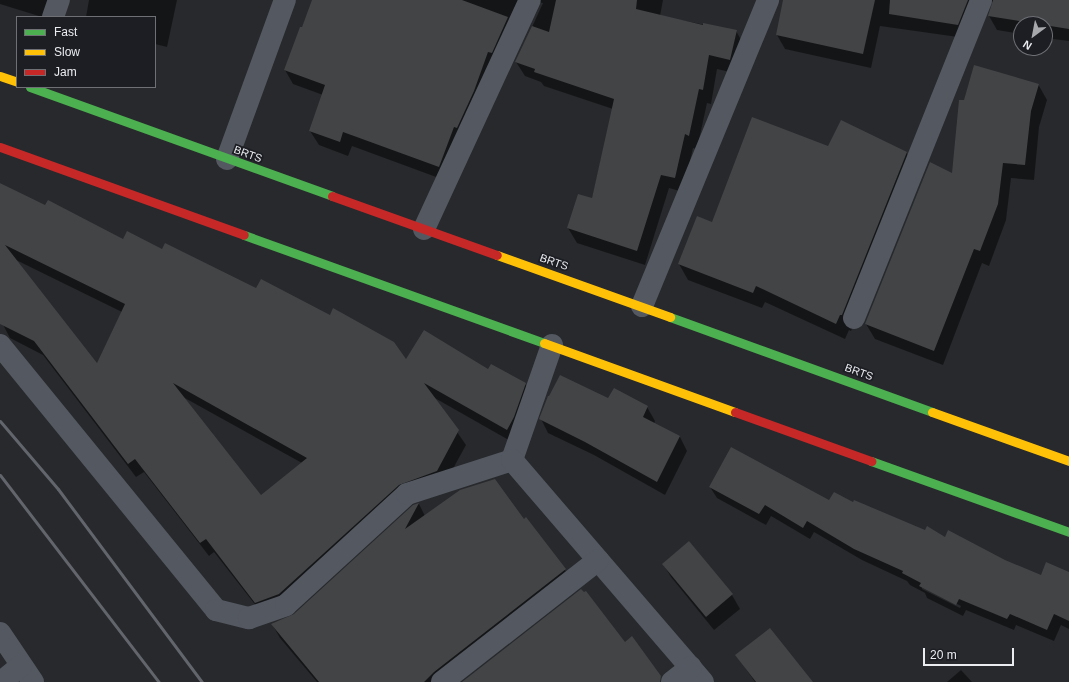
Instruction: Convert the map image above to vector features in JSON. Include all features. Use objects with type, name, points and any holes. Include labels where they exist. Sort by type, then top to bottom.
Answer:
[{"type":"main road","points":[[0,76],[16,82]]},
{"type":"main road","name":"BRTS","points":[[33,88],[227,159],[642,306],[1069,461]]},
{"type":"main road","points":[[0,147],[1069,532]]},
{"type":"street","points":[[53,16],[59,0]]},
{"type":"street","points":[[227,159],[285,0]]},
{"type":"street","points":[[424,229],[530,0]]},
{"type":"street","points":[[642,306],[768,0]]},
{"type":"street","points":[[854,318],[981,0]]},
{"type":"street","points":[[0,345],[216,610],[249,618],[286,605],[407,494],[512,460]]},
{"type":"street","points":[[512,460],[552,345]]},
{"type":"street","points":[[512,460],[697,675],[672,682]]},
{"type":"street","points":[[442,682],[598,560]]},
{"type":"street","points":[[0,633],[21,662],[27,674],[1,682]]},
{"type":"building","points":[[312,0],[462,0],[508,17],[492,53],[488,52],[474,91],[457,128],[454,127],[439,167],[343,132],[340,142],[309,131],[325,85],[284,70]]},
{"type":"building","points":[[556,0],[637,0],[636,9],[703,25],[703,23],[737,30],[730,60],[709,55],[703,90],[699,89],[689,136],[685,134],[675,178],[661,175],[637,251],[567,228],[578,194],[592,198],[614,99],[534,72],[535,69],[515,62],[532,26],[549,32]]},
{"type":"building","points":[[783,0],[875,0],[863,54],[776,35]]},
{"type":"building","points":[[890,0],[968,0],[958,25],[889,14]]},
{"type":"building","points":[[993,0],[1069,0],[1069,29],[1053,26],[1053,16],[1013,16],[1013,20],[988,16]]},
{"type":"building","points":[[974,65],[1039,84],[1031,111],[1025,165],[1003,163],[998,204],[980,251],[974,249],[934,351],[865,324],[930,162],[952,173],[959,100],[964,100]]},
{"type":"building","points":[[752,117],[828,146],[841,120],[907,152],[842,315],[840,315],[836,324],[756,286],[753,293],[678,264],[697,216],[712,222]]},
{"type":"building","points":[[0,183],[45,205],[48,200],[123,239],[127,231],[162,249],[165,243],[256,288],[261,279],[330,315],[333,308],[394,342],[406,359],[424,330],[488,369],[491,364],[526,383],[514,417],[507,430],[424,383],[459,430],[437,471],[399,485],[279,594],[255,603],[206,539],[200,543],[135,459],[128,464],[34,341],[0,324]],"holes":[[[5,245],[125,304],[97,363]],[[173,383],[307,458],[261,495]]]},
{"type":"building","points":[[560,375],[608,398],[614,388],[648,406],[643,417],[680,436],[657,482],[585,442],[539,419],[548,396]]},
{"type":"building","points":[[731,447],[829,500],[834,492],[853,502],[854,500],[925,530],[927,526],[945,537],[948,530],[1005,560],[1041,575],[1046,562],[1069,572],[1069,621],[1054,614],[1047,630],[1010,614],[1007,619],[959,599],[956,605],[919,586],[921,583],[902,573],[903,571],[854,549],[807,521],[803,528],[765,505],[759,514],[709,487]]},
{"type":"building","points":[[495,479],[524,519],[526,517],[566,569],[434,672],[424,682],[319,682],[271,624],[294,614],[413,505],[419,503],[405,529],[460,490]]},
{"type":"building","points":[[689,541],[733,594],[706,617],[662,564]]},
{"type":"building","points":[[581,589],[584,592],[586,591],[625,642],[632,636],[661,676],[660,682],[462,682]]},
{"type":"building","points":[[770,628],[813,682],[756,682],[735,655]]},
{"type":"railway","points":[[0,421],[58,489],[202,682]]},
{"type":"railway","points":[[0,475],[159,682]]},
{"type":"traffic: fast","points":[[33,88],[332,196]]},
{"type":"traffic: fast","points":[[244,235],[544,343]]},
{"type":"traffic: fast","points":[[670,317],[932,412]]},
{"type":"traffic: fast","points":[[871,461],[1069,532]]},
{"type":"traffic: slow","points":[[0,76],[16,82]]},
{"type":"traffic: slow","points":[[497,255],[670,317]]},
{"type":"traffic: slow","points":[[544,343],[735,412]]},
{"type":"traffic: slow","points":[[932,412],[1069,461]]},
{"type":"traffic: jam","points":[[0,147],[244,235]]},
{"type":"traffic: jam","points":[[332,196],[497,255]]},
{"type":"traffic: jam","points":[[735,412],[871,461]]}]
